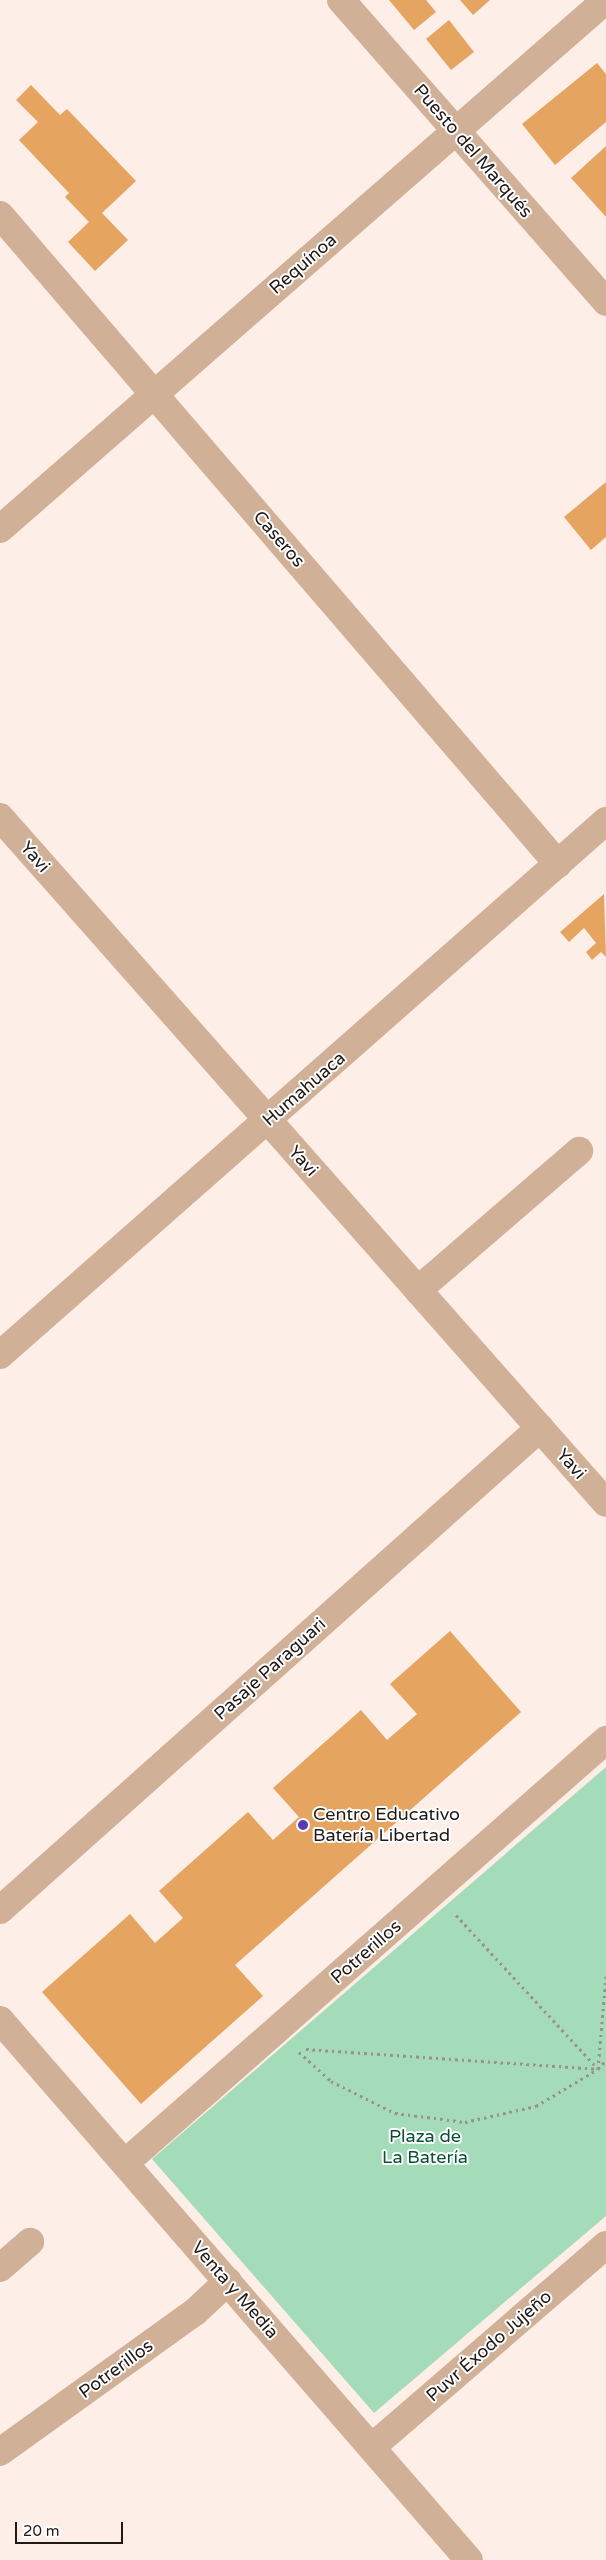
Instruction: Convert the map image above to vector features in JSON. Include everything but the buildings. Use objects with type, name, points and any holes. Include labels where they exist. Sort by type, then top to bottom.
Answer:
[{"type":"street","name":"Puesto del Marqués","points":[[341,0],[606,302]]},
{"type":"street","name":"Requínoa","points":[[0,529],[606,0]]},
{"type":"street","name":"Caseros","points":[[0,215],[558,864]]},
{"type":"street","name":"Yavi","points":[[0,817],[606,1503]]},
{"type":"street","name":"Humahuaca","points":[[0,1355],[268,1121],[606,821]]},
{"type":"street","points":[[418,1290],[579,1151]]},
{"type":"street","name":"Pasaje Paraguari","points":[[0,1910],[540,1428]]},
{"type":"street","name":"Potrerillos","points":[[125,2163],[606,1740]]},
{"type":"street","name":"Venta y Media","points":[[0,2020],[469,2560]]},
{"type":"street","points":[[0,2268],[30,2242]]},
{"type":"street","name":"Puvr Éxodo Jujeño","points":[[372,2447],[606,2245]]},
{"type":"street","name":"Potrerillos","points":[[0,2452],[196,2312],[228,2281]]},
{"type":"path","points":[[454,1913],[598,2069]]},
{"type":"path","points":[[598,2069],[606,1976]]},
{"type":"path","points":[[598,2069],[295,2048],[331,2081],[395,2113],[465,2122],[536,2106],[598,2069],[606,2060]]},
{"type":"green space","name":"Plaza de La Batería","points":[[606,1767],[606,2216],[374,2413],[152,2159]]},
{"type":"place","name":"Centro Educativo Batería Libertad","points":[[303,1825]]}]
